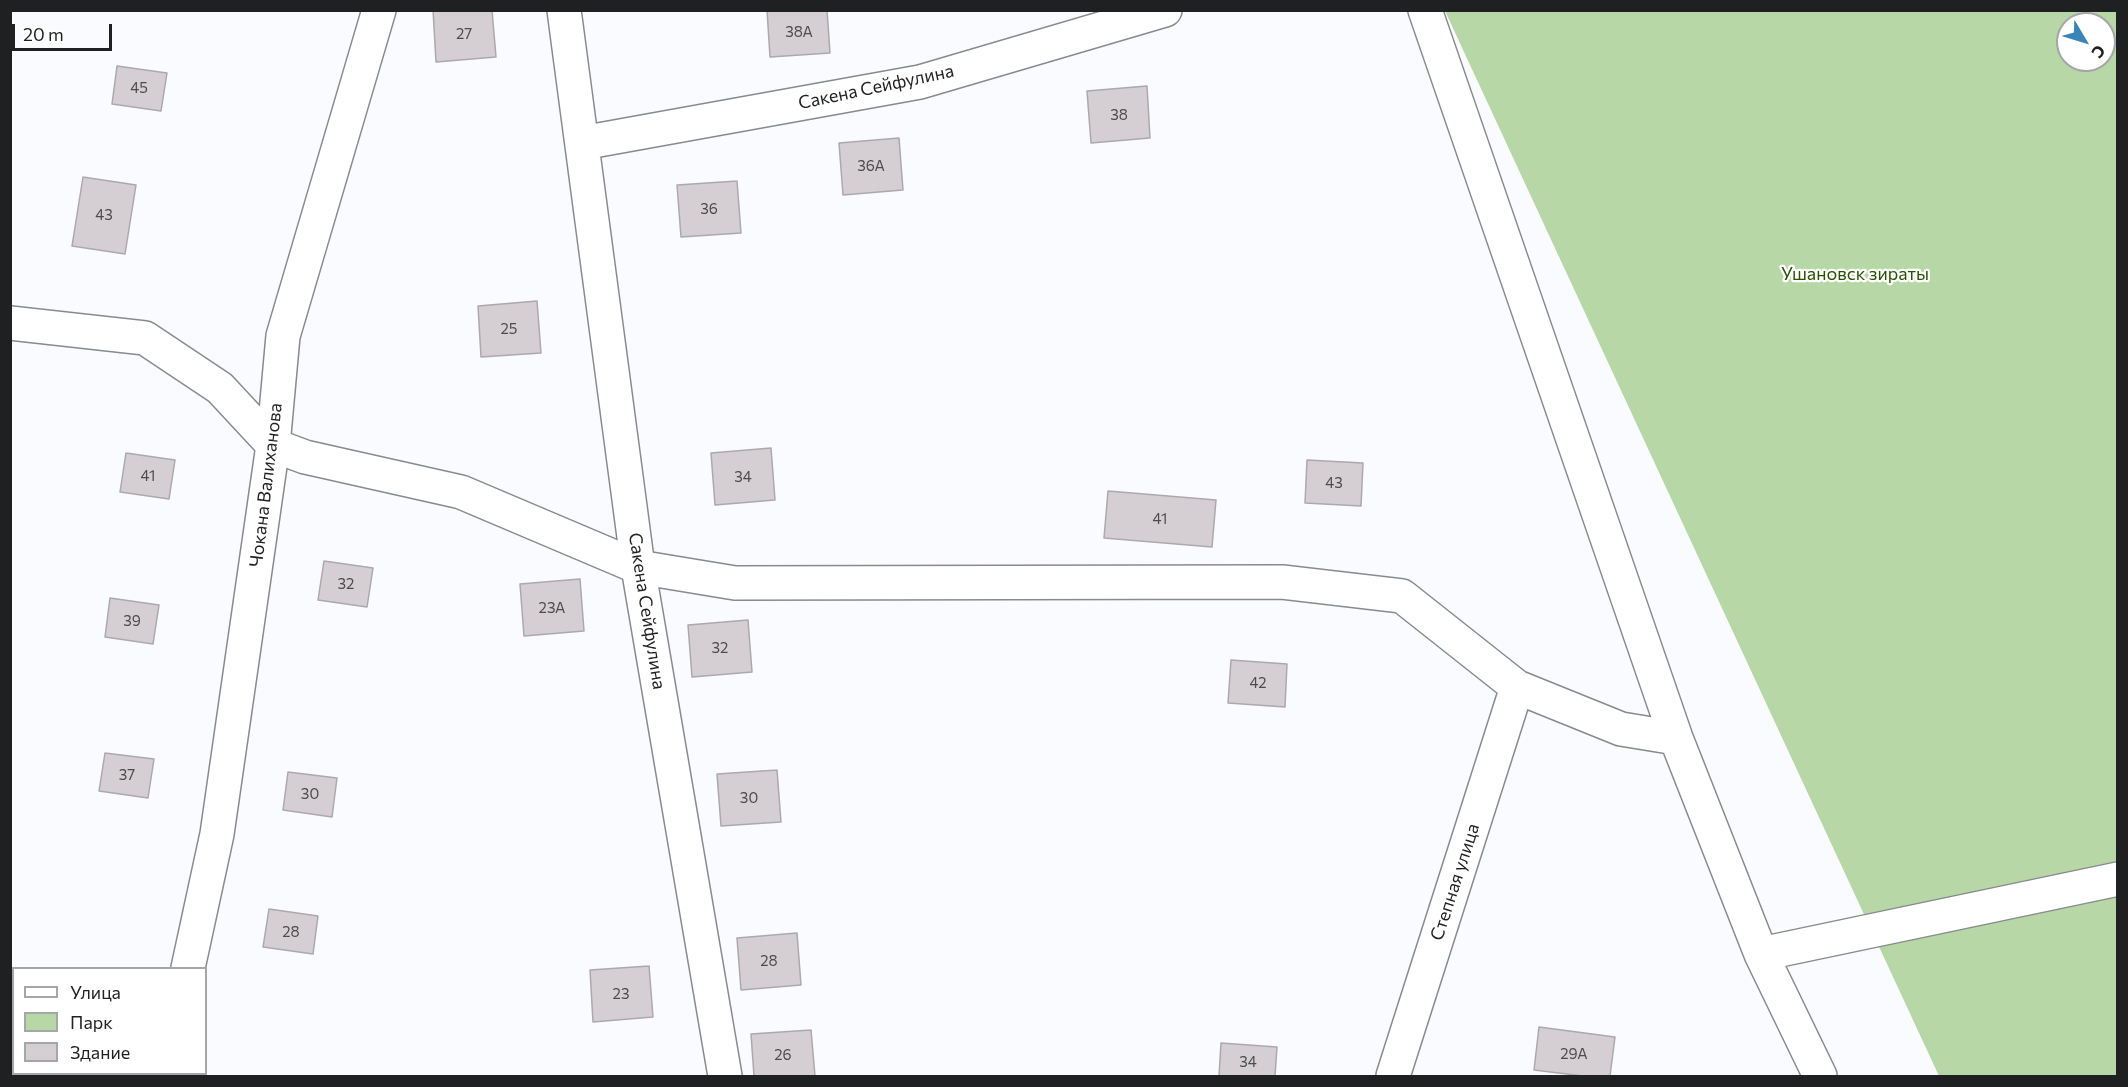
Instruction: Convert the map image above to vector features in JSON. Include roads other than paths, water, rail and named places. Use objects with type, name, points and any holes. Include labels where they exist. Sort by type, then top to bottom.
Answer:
[{"type":"street","name":"Чокана Валиханова","points":[[188,967],[217,834],[273,445],[283,336],[379,10]]},
{"type":"street","name":"Сакена Сейфулина","points":[[564,10],[638,567],[725,1077]]},
{"type":"street","name":"Сакена Сейфулина","points":[[582,143],[920,82],[1165,10]]},
{"type":"street","points":[[1425,10],[1676,738],[1761,954],[1820,1077]]},
{"type":"street","points":[[10,323],[145,338],[220,388],[273,445],[304,457],[461,492],[638,567],[735,583],[1282,582],[1402,597],[1517,687],[1621,729],[1676,738]]},
{"type":"street","name":"Степная улица","points":[[1394,1077],[1517,687]]},
{"type":"street","points":[[1761,954],[2118,879]]},
{"type":"park label","name":"Ушановск зираты","points":[[1855,274]]}]
